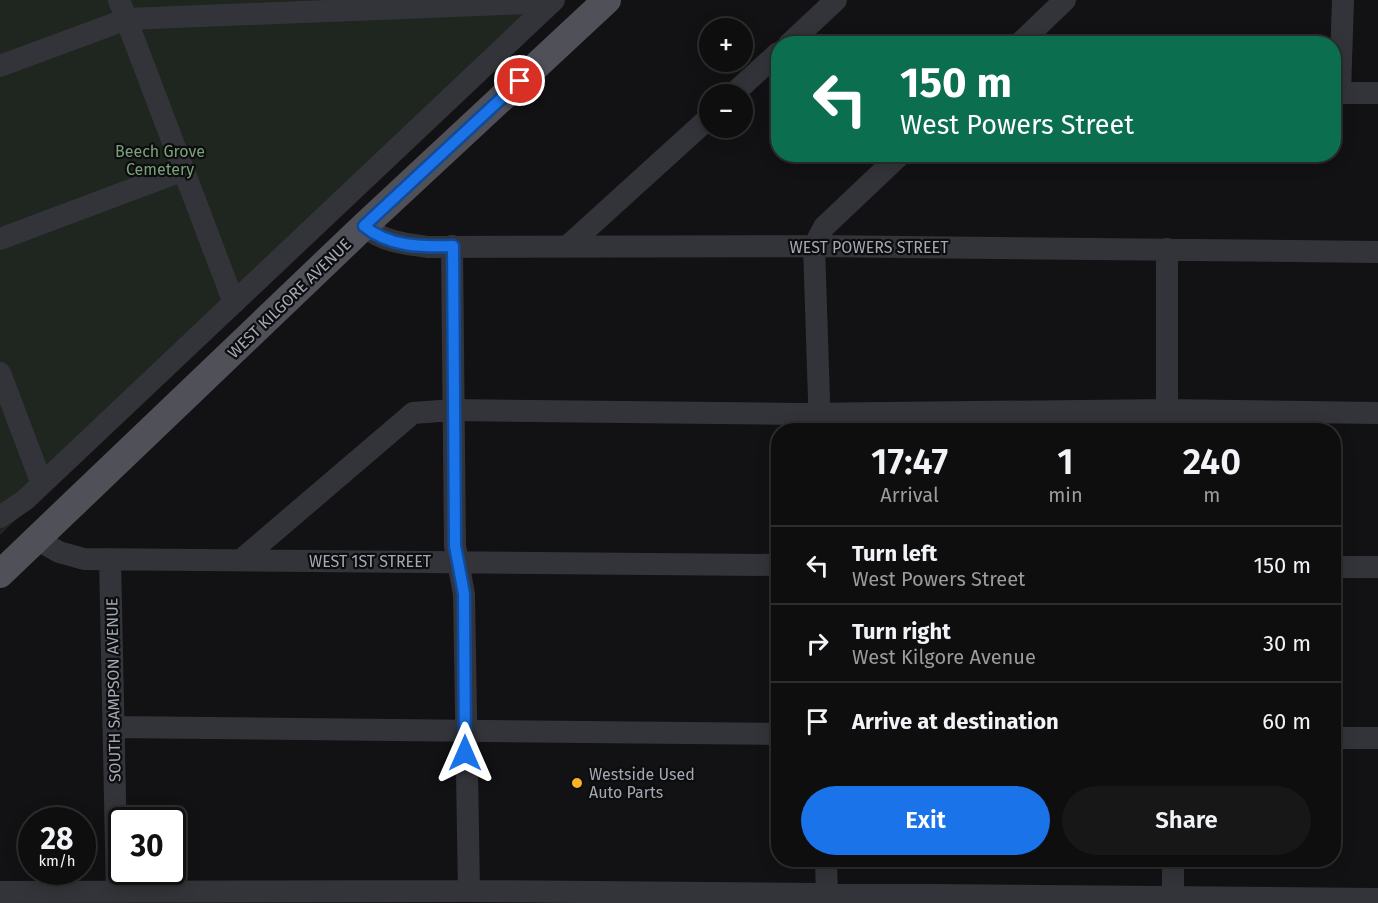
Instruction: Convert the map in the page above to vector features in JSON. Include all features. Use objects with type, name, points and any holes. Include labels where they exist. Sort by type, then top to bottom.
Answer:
[{"type":"main road","name":"WEST KILGORE AVENUE","points":[[0,574],[39,540],[364,226],[607,0]]},
{"type":"street","points":[[798,36],[836,0]]},
{"type":"street","points":[[1027,36],[1065,0]]},
{"type":"street","points":[[1341,62],[1343,0]]},
{"type":"street","points":[[0,66],[123,9],[553,1]]},
{"type":"street","points":[[0,517],[25,500],[553,1]]},
{"type":"street","points":[[123,9],[234,303]]},
{"type":"street","points":[[744,84],[771,59]]},
{"type":"street","points":[[1341,93],[1378,93]]},
{"type":"street","points":[[569,244],[699,127]]},
{"type":"street","points":[[819,422],[814,246],[824,227],[893,162]]},
{"type":"street","points":[[0,239],[184,170]]},
{"type":"street","name":"WEST POWERS STREET","points":[[364,226],[375,235],[392,241],[429,247],[569,244],[1378,252]]},
{"type":"street","points":[[453,246],[455,546],[464,594],[469,891]]},
{"type":"street","points":[[1167,249],[1167,420]]},
{"type":"street","points":[[0,373],[42,484]]},
{"type":"street","points":[[241,560],[413,413],[453,410],[819,422],[1167,420],[1378,413]]},
{"type":"street","name":"WEST 1ST STREET","points":[[39,540],[71,557],[110,559],[771,566]]},
{"type":"street","name":"SOUTH SAMPSON AVENUE","points":[[110,559],[117,893]]},
{"type":"street","points":[[1341,567],[1378,567]]},
{"type":"street","points":[[114,727],[771,734]]},
{"type":"street","points":[[1341,738],[1378,738]]},
{"type":"street","points":[[826,867],[827,896]]},
{"type":"street","points":[[1173,867],[1173,896]]},
{"type":"street","points":[[0,892],[469,891],[827,896],[1173,896],[1378,899]]},
{"type":"green space","name":"Beech Grove Cemetery","points":[[0,0],[563,0],[0,535]]},
{"type":"place","name":"Westside Used Auto Parts","points":[[577,783]]},
{"type":"route","points":[[465,753],[464,594],[455,546],[453,246],[429,247],[392,241],[375,235],[364,226],[520,81]]}]
